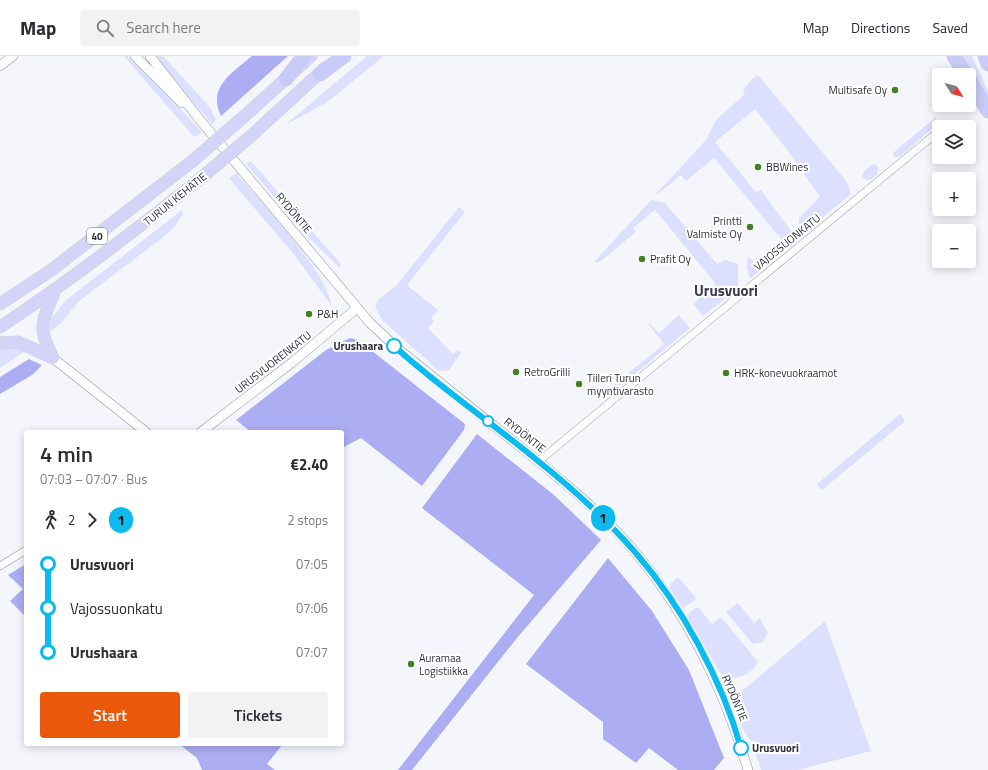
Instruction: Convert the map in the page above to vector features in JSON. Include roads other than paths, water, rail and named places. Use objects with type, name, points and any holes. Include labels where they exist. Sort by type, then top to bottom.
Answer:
[{"type":"highway","points":[[286,79],[304,56]]},
{"type":"highway","name":"TURUN KEHÄTIE","points":[[0,304],[50,271],[190,163],[311,56]]},
{"type":"highway","name":"TURUN KEHÄTIE","points":[[0,327],[55,290],[140,227],[201,178],[252,134],[320,74],[338,56]]},
{"type":"highway","points":[[320,74],[344,56]]},
{"type":"highway","points":[[954,56],[962,68]]},
{"type":"highway","points":[[985,56],[988,64]]},
{"type":"highway","points":[[976,91],[988,111]]},
{"type":"highway","points":[[52,358],[42,333],[43,321],[55,290]]},
{"type":"highway","points":[[0,343],[18,342],[52,358]]},
{"type":"street","points":[[0,66],[13,56]]},
{"type":"street","name":"RYDÖNTIE","points":[[135,56],[200,120]]},
{"type":"street","name":"RYDÖNTIE","points":[[150,56],[200,120],[357,308],[397,348],[539,461],[613,528],[654,576],[686,625],[715,681],[738,737],[748,770]]},
{"type":"street","name":"VAJOSSUONKATU","points":[[539,461],[932,137]]},
{"type":"street","name":"URUSVUORENKATU","points":[[204,430],[294,361],[357,308]]},
{"type":"street","points":[[52,358],[143,430]]},
{"type":"street","points":[[0,566],[24,551]]},
{"type":"place","name":"Multisafe Oy","points":[[895,90]]},
{"type":"place","name":"BBWines","points":[[758,167]]},
{"type":"place","name":"Printti Valmiste Oy","points":[[750,227]]},
{"type":"place","name":"Prafit Oy","points":[[642,259]]},
{"type":"place","name":"P&H","points":[[309,314]]},
{"type":"place","name":"Urushaara","points":[[394,346]]},
{"type":"place","name":"RetroGrilli","points":[[516,372]]},
{"type":"place","name":"HRK-konevuokraamot","points":[[726,373]]},
{"type":"place","name":"Tiileri Turun myyntivarasto","points":[[579,384]]},
{"type":"place","name":"Auramaa Logistiikka","points":[[411,664]]},
{"type":"place","name":"Urusvuori","points":[[741,748]]},
{"type":"district","name":"Urusvuori","points":[[726,290]]}]
